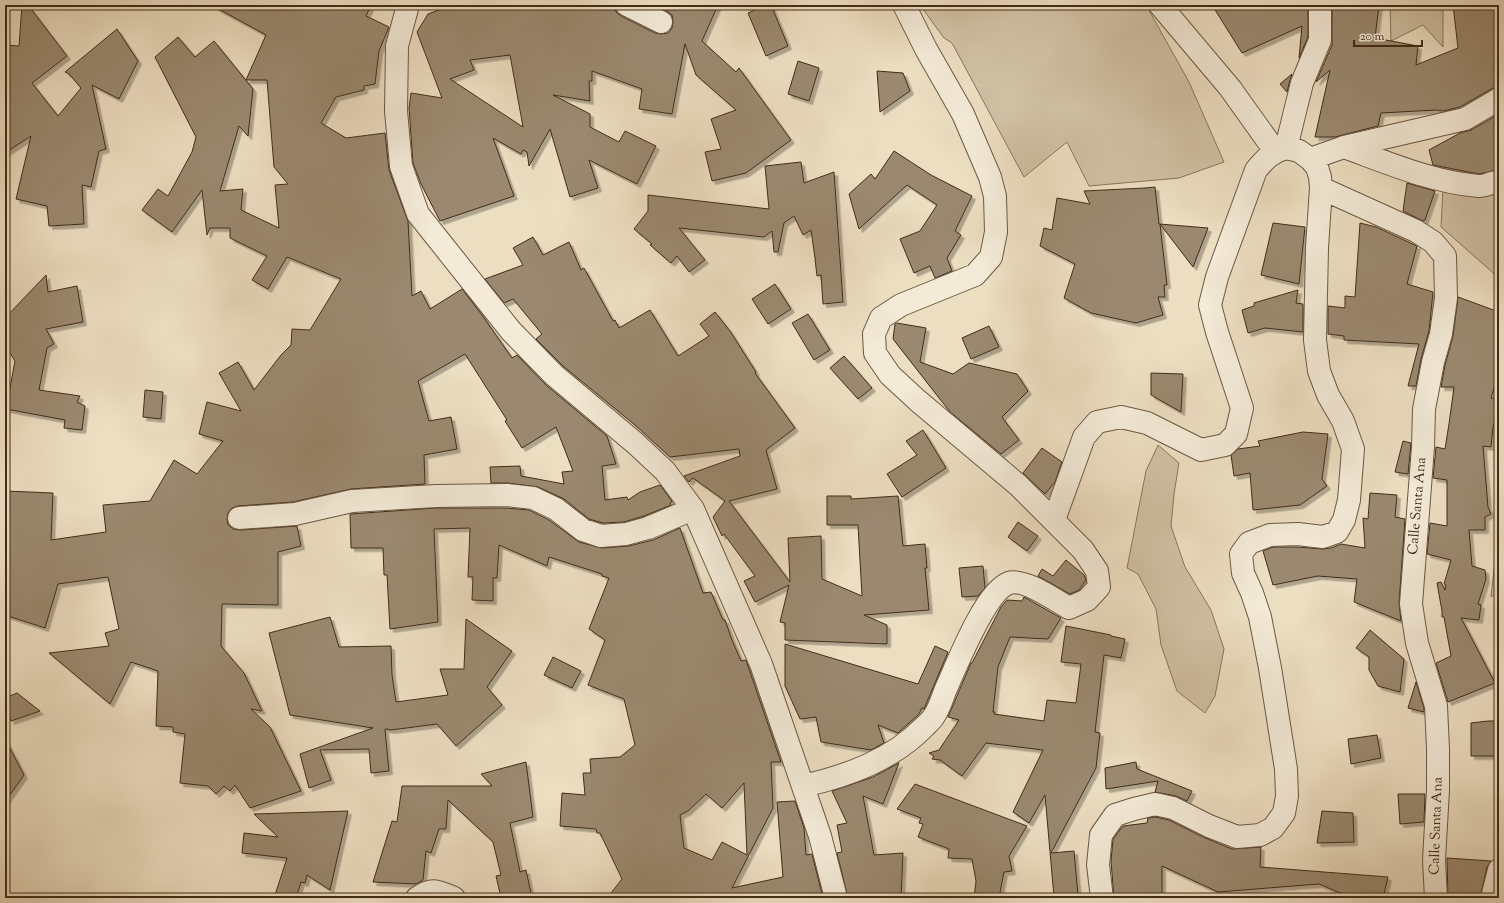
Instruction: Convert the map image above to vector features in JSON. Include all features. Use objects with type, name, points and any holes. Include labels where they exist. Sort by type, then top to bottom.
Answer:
[{"type":"street","points":[[408,5],[397,46],[396,111],[401,166],[418,214],[511,331],[554,375],[635,443],[665,471],[693,508],[761,664],[820,836],[836,898]]},
{"type":"street","points":[[627,5],[661,22]]},
{"type":"street","points":[[803,786],[829,780],[859,769],[888,756],[912,739],[934,716],[982,611],[997,591],[1009,583],[1025,584],[1069,608],[1087,600],[1099,588],[1097,571],[1083,550],[1018,486],[890,375],[875,354],[874,334],[881,318],[902,305],[975,275],[990,257],[996,232],[994,196],[990,177],[963,114],[926,49],[904,5]]},
{"type":"street","points":[[1160,5],[1281,149]]},
{"type":"street","points":[[1281,149],[1302,83],[1320,40],[1320,5]]},
{"type":"street","points":[[1310,159],[1344,147],[1465,119],[1499,99]]},
{"type":"street","points":[[1344,147],[1426,176],[1480,186],[1495,181],[1499,182]]},
{"type":"street","points":[[1054,520],[1084,437],[1097,422],[1121,417],[1147,422],[1201,450],[1225,445],[1236,434],[1242,408],[1217,332],[1210,305],[1217,277],[1256,170],[1265,159],[1281,149],[1299,151],[1310,159],[1317,168],[1321,188],[1317,248],[1315,340],[1319,371],[1328,395],[1343,421],[1353,449],[1348,500],[1344,520],[1337,532],[1323,537],[1298,534],[1270,535],[1249,543],[1241,554],[1243,573],[1260,617],[1270,668],[1286,769],[1287,796],[1284,813],[1273,828],[1260,835],[1237,837],[1209,826],[1173,808],[1161,805],[1155,804],[1115,815],[1101,835],[1098,865],[1102,898]]},
{"type":"street","name":"Calle Santa Ana","points":[[1321,188],[1416,231],[1433,242],[1445,256],[1446,298],[1441,334],[1433,362],[1424,409],[1423,447],[1411,604],[1417,643],[1436,706],[1438,749],[1438,790],[1434,860],[1436,898]]},
{"type":"street","points":[[239,518],[295,514],[352,501],[436,496],[507,495],[533,498],[556,509],[583,530],[601,536],[626,534],[648,528],[693,508]]},
{"type":"street","points":[[1492,898],[1499,870]]},
{"type":"street","points":[[417,898],[426,891],[441,892],[454,898]]},
{"type":"shaded area","points":[[920,5],[1146,5],[1189,82],[1224,162],[1179,178],[1089,186],[1067,142],[1024,177],[952,43],[944,38]]},
{"type":"shaded area","points":[[1390,5],[1437,5],[1443,11],[1443,47],[1423,25],[1391,41]]},
{"type":"shaded area","points":[[1443,187],[1488,189],[1499,199],[1499,278],[1441,227]]},
{"type":"shaded area","points":[[1158,445],[1179,463],[1171,526],[1185,567],[1211,610],[1224,649],[1215,696],[1205,713],[1177,691],[1161,645],[1156,609],[1138,574],[1127,568],[1146,471]]},
{"type":"shaded area","points":[[1499,523],[1499,591],[1491,597]]},
{"type":"building","points":[[22,5],[28,5],[67,56],[32,83],[58,116],[81,88],[69,74],[65,72],[117,29],[138,61],[119,99],[92,85],[106,149],[99,151],[91,187],[82,185],[84,224],[49,226],[47,206],[16,199],[31,136],[5,153],[5,45],[19,46]]},
{"type":"building","points":[[211,5],[371,5],[366,16],[389,27],[379,51],[375,84],[364,86],[364,90],[336,97],[321,123],[346,138],[385,133],[389,170],[408,221],[412,296],[421,291],[430,309],[462,289],[512,358],[517,355],[546,385],[607,436],[616,464],[602,466],[605,500],[627,497],[628,500],[640,492],[660,485],[672,501],[670,503],[671,505],[644,516],[624,522],[603,523],[589,519],[564,499],[538,487],[508,483],[491,483],[490,467],[520,466],[521,476],[564,484],[562,472],[573,471],[556,427],[522,448],[505,421],[507,420],[465,354],[418,381],[429,421],[451,417],[457,449],[424,455],[425,484],[351,489],[293,502],[238,506],[232,508],[228,513],[227,519],[228,525],[233,529],[240,530],[297,526],[301,546],[278,552],[278,605],[222,604],[221,646],[244,673],[262,711],[251,709],[270,727],[301,791],[250,808],[235,785],[230,791],[224,786],[216,794],[208,786],[180,783],[185,734],[173,732],[173,727],[156,726],[158,671],[131,662],[110,704],[49,653],[109,646],[105,633],[119,629],[108,577],[58,584],[45,628],[5,615],[5,491],[53,493],[51,540],[106,532],[103,505],[150,501],[174,460],[197,474],[223,441],[199,434],[207,402],[241,411],[219,373],[238,362],[254,390],[281,355],[291,345],[292,329],[310,330],[341,279],[287,257],[268,289],[252,280],[267,256],[230,238],[230,228],[210,228],[207,235],[202,190],[172,232],[142,210],[158,189],[168,196],[192,152],[196,137],[155,57],[178,37],[195,57],[214,41],[253,89],[248,136],[239,126],[220,191],[243,189],[241,210],[279,228],[275,185],[288,184],[274,167],[267,80],[246,80],[266,35]]},
{"type":"building","points":[[452,5],[615,5],[616,12],[621,16],[655,33],[661,34],[668,33],[672,28],[672,15],[655,5],[718,5],[702,41],[736,72],[739,68],[791,140],[746,173],[712,181],[705,152],[721,149],[711,119],[736,110],[696,75],[685,44],[672,114],[639,109],[642,89],[592,71],[592,81],[589,81],[590,101],[553,95],[590,114],[590,127],[619,142],[625,131],[656,146],[637,184],[589,160],[598,188],[570,197],[550,129],[529,166],[527,152],[523,150],[521,154],[493,138],[514,196],[440,221],[421,184],[413,163],[409,108],[411,93],[442,98],[417,32],[428,14]],"holes":[[[510,55],[523,127],[450,79],[474,70],[470,60]]]},
{"type":"building","points":[[767,5],[771,5],[788,46],[766,56],[748,13]]},
{"type":"building","points":[[1212,5],[1308,5],[1308,37],[1299,58],[1302,26],[1242,53]]},
{"type":"building","points":[[1332,5],[1379,5],[1375,38],[1418,46],[1416,65],[1458,48],[1453,5],[1499,5],[1499,87],[1493,88],[1460,107],[1443,111],[1436,110],[1381,113],[1378,126],[1335,137],[1315,137],[1330,70],[1316,82],[1332,45]]},
{"type":"building","points":[[798,61],[819,68],[809,101],[788,94]]},
{"type":"building","points":[[877,71],[903,73],[910,91],[880,112]]},
{"type":"building","points":[[1292,74],[1290,80],[1287,92],[1280,84]]},
{"type":"building","points":[[1499,114],[1499,170],[1479,174],[1433,165],[1429,150],[1460,133],[1471,130]]},
{"type":"building","points":[[894,151],[931,175],[972,196],[955,231],[961,235],[947,258],[952,271],[935,278],[930,266],[914,273],[900,239],[920,231],[937,205],[907,185],[859,229],[849,194],[871,174],[875,179]]},
{"type":"building","points":[[801,162],[804,183],[834,172],[843,302],[823,304],[821,275],[817,276],[816,258],[811,230],[803,235],[794,216],[784,223],[778,252],[774,252],[772,231],[764,237],[679,228],[705,260],[689,272],[677,256],[671,263],[634,229],[648,211],[648,195],[769,209],[765,166]]},
{"type":"building","points":[[1407,183],[1435,191],[1425,220],[1423,221],[1403,211]]},
{"type":"building","points":[[1155,187],[1167,285],[1164,285],[1165,297],[1158,297],[1163,315],[1136,323],[1091,313],[1064,298],[1075,264],[1040,246],[1044,228],[1052,230],[1057,198],[1090,204],[1084,191]]},
{"type":"building","points":[[1273,223],[1305,227],[1299,284],[1261,275]]},
{"type":"building","points":[[1360,223],[1376,227],[1417,246],[1407,284],[1433,292],[1429,331],[1421,359],[1416,386],[1408,386],[1419,344],[1344,340],[1344,336],[1328,334],[1328,306],[1345,308],[1345,296],[1355,297]]},
{"type":"building","points":[[1160,224],[1208,228],[1193,267]]},
{"type":"building","points":[[533,237],[543,255],[569,242],[581,270],[584,268],[613,321],[615,320],[619,328],[650,310],[678,356],[709,336],[700,324],[715,312],[730,331],[756,372],[755,373],[795,428],[766,450],[777,489],[729,501],[790,582],[788,538],[821,536],[822,579],[862,596],[858,525],[827,525],[827,496],[851,496],[851,499],[898,496],[903,546],[925,544],[927,568],[925,568],[929,610],[864,615],[887,625],[887,644],[785,640],[785,623],[780,622],[789,585],[755,602],[744,581],[755,576],[724,534],[722,536],[713,517],[725,501],[693,478],[689,482],[684,476],[740,456],[739,449],[670,457],[635,425],[563,366],[536,339],[542,334],[513,299],[504,303],[485,279],[523,265],[513,248]]},
{"type":"building","points":[[46,275],[48,292],[77,286],[83,322],[46,329],[54,344],[47,348],[39,390],[80,396],[77,402],[85,406],[82,430],[64,428],[65,420],[6,409],[15,361],[5,345],[5,318]]},
{"type":"building","points":[[775,284],[791,309],[768,324],[752,299]]},
{"type":"building","points":[[1298,290],[1296,303],[1303,304],[1303,332],[1265,328],[1248,333],[1242,310],[1254,306],[1254,303]]},
{"type":"building","points":[[1458,297],[1499,312],[1499,372],[1491,398],[1499,400],[1499,406],[1493,427],[1491,447],[1483,446],[1488,507],[1491,514],[1485,517],[1485,530],[1469,530],[1472,566],[1485,570],[1486,579],[1478,604],[1481,605],[1479,620],[1461,618],[1495,683],[1448,702],[1436,663],[1451,656],[1444,617],[1442,617],[1437,583],[1441,582],[1445,590],[1446,585],[1444,584],[1451,560],[1427,554],[1430,523],[1447,526],[1447,480],[1433,478],[1436,447],[1445,449],[1449,424],[1454,387],[1441,387],[1453,336]]},
{"type":"building","points":[[808,314],[830,350],[814,360],[792,323]]},
{"type":"building","points":[[897,323],[926,328],[920,362],[953,374],[969,363],[1017,374],[1028,391],[1002,417],[1019,440],[1001,454],[950,412],[893,339],[895,324]]},
{"type":"building","points":[[989,326],[999,347],[971,359],[962,338]]},
{"type":"building","points":[[844,356],[872,388],[858,399],[830,368]]},
{"type":"building","points":[[1151,373],[1183,374],[1181,412],[1151,395]]},
{"type":"building","points":[[145,390],[163,392],[161,419],[143,417]]},
{"type":"building","points":[[923,430],[946,468],[902,497],[887,474],[917,455],[906,441]]},
{"type":"building","points":[[1303,432],[1328,434],[1322,479],[1327,486],[1300,505],[1253,510],[1250,473],[1234,476],[1231,455],[1238,449],[1260,446],[1258,441]]},
{"type":"building","points":[[1403,441],[1411,443],[1408,474],[1395,472]]},
{"type":"building","points":[[1042,448],[1062,462],[1055,482],[1045,494],[1023,473]]},
{"type":"building","points":[[1370,493],[1397,495],[1395,517],[1405,519],[1399,603],[1401,621],[1354,602],[1357,579],[1318,576],[1273,585],[1263,551],[1273,547],[1322,549],[1331,548],[1341,544],[1365,548],[1363,518],[1368,519]]},
{"type":"building","points":[[436,508],[506,508],[529,510],[549,520],[579,542],[602,548],[629,546],[653,540],[680,528],[703,593],[711,592],[723,620],[725,620],[741,661],[746,660],[781,762],[771,762],[773,808],[732,888],[783,877],[777,802],[795,801],[804,828],[806,855],[812,854],[823,898],[607,898],[622,879],[600,833],[597,833],[596,829],[560,826],[562,793],[585,795],[583,773],[591,773],[590,759],[620,757],[635,745],[624,699],[588,685],[605,640],[589,629],[609,578],[602,576],[602,574],[549,557],[547,566],[499,545],[497,578],[493,578],[493,601],[472,600],[473,577],[468,577],[470,528],[434,529],[438,622],[390,629],[387,575],[384,575],[383,548],[351,548],[350,514]],"holes":[[[744,783],[747,855],[722,842],[712,860],[684,848],[680,815],[688,811],[706,794],[722,808]]]},
{"type":"building","points":[[1018,522],[1038,536],[1027,551],[1008,537]]},
{"type":"building","points":[[1066,560],[1084,575],[1086,580],[1079,590],[1070,594],[1038,576],[1042,569],[1053,576]]},
{"type":"building","points":[[983,566],[985,588],[978,596],[962,597],[959,568]]},
{"type":"building","points":[[1024,597],[1061,618],[1048,639],[1010,637],[998,667],[994,714],[1044,721],[1047,700],[1076,703],[1081,664],[1061,662],[1066,626],[1125,639],[1121,658],[1104,655],[1095,732],[1100,733],[1096,768],[1051,853],[1074,851],[1078,895],[1054,897],[1045,795],[1029,823],[1013,812],[1043,750],[986,743],[962,776],[940,760],[932,759],[934,756],[929,753],[939,750],[959,720],[948,717],[971,663],[1001,607],[1007,600],[1022,601]]},
{"type":"building","points":[[330,617],[339,647],[391,646],[392,675],[396,702],[448,695],[440,669],[464,669],[466,619],[512,651],[487,687],[502,705],[456,746],[437,724],[391,730],[385,729],[389,771],[371,773],[369,749],[320,750],[331,780],[309,788],[300,754],[373,728],[290,715],[269,633]]},
{"type":"building","points":[[1370,630],[1404,659],[1400,692],[1378,686],[1369,670],[1369,657],[1356,648]]},
{"type":"building","points":[[785,644],[918,684],[935,646],[948,652],[924,709],[922,708],[919,714],[898,733],[878,725],[884,743],[871,750],[821,742],[816,717],[800,719],[785,686]]},
{"type":"building","points":[[553,657],[581,671],[572,688],[544,675]]},
{"type":"building","points":[[1416,682],[1424,708],[1424,712],[1408,708]]},
{"type":"building","points":[[17,693],[40,711],[11,721],[5,705],[5,698]]},
{"type":"building","points":[[1499,721],[1499,756],[1471,756],[1471,723]]},
{"type":"building","points":[[1377,735],[1381,758],[1351,764],[1348,739]]},
{"type":"building","points":[[5,739],[24,775],[5,802]]},
{"type":"building","points":[[526,762],[533,817],[510,823],[520,872],[526,870],[532,898],[501,898],[496,876],[501,875],[493,842],[448,800],[446,829],[439,829],[431,853],[426,851],[423,880],[416,884],[373,882],[392,821],[397,822],[402,786],[492,786],[481,774]]},
{"type":"building","points":[[1136,762],[1137,769],[1192,791],[1187,801],[1176,796],[1155,792],[1158,781],[1106,789],[1105,768]]},
{"type":"building","points":[[899,763],[883,804],[863,796],[874,855],[903,853],[901,898],[848,898],[837,853],[842,852],[837,825],[847,823],[832,791],[873,777]]},
{"type":"building","points":[[915,784],[1027,826],[1009,856],[1012,871],[1004,872],[999,898],[974,898],[976,881],[972,859],[948,858],[949,849],[918,837],[923,824],[919,823],[921,818],[897,809]]},
{"type":"building","points":[[1398,794],[1425,794],[1424,822],[1400,824]]},
{"type":"building","points":[[348,811],[330,890],[307,875],[305,883],[301,882],[296,898],[274,898],[287,858],[242,853],[244,833],[278,837],[254,814]]},
{"type":"building","points":[[1322,811],[1353,813],[1354,842],[1317,843]]},
{"type":"building","points":[[1155,817],[1169,820],[1203,837],[1232,849],[1261,847],[1260,867],[1388,877],[1383,898],[1352,898],[1319,884],[1218,892],[1162,866],[1162,898],[1114,898],[1111,861],[1113,839],[1123,826],[1147,823],[1148,818]]},
{"type":"building","points":[[1447,858],[1491,861],[1487,867],[1480,898],[1448,898]]}]
